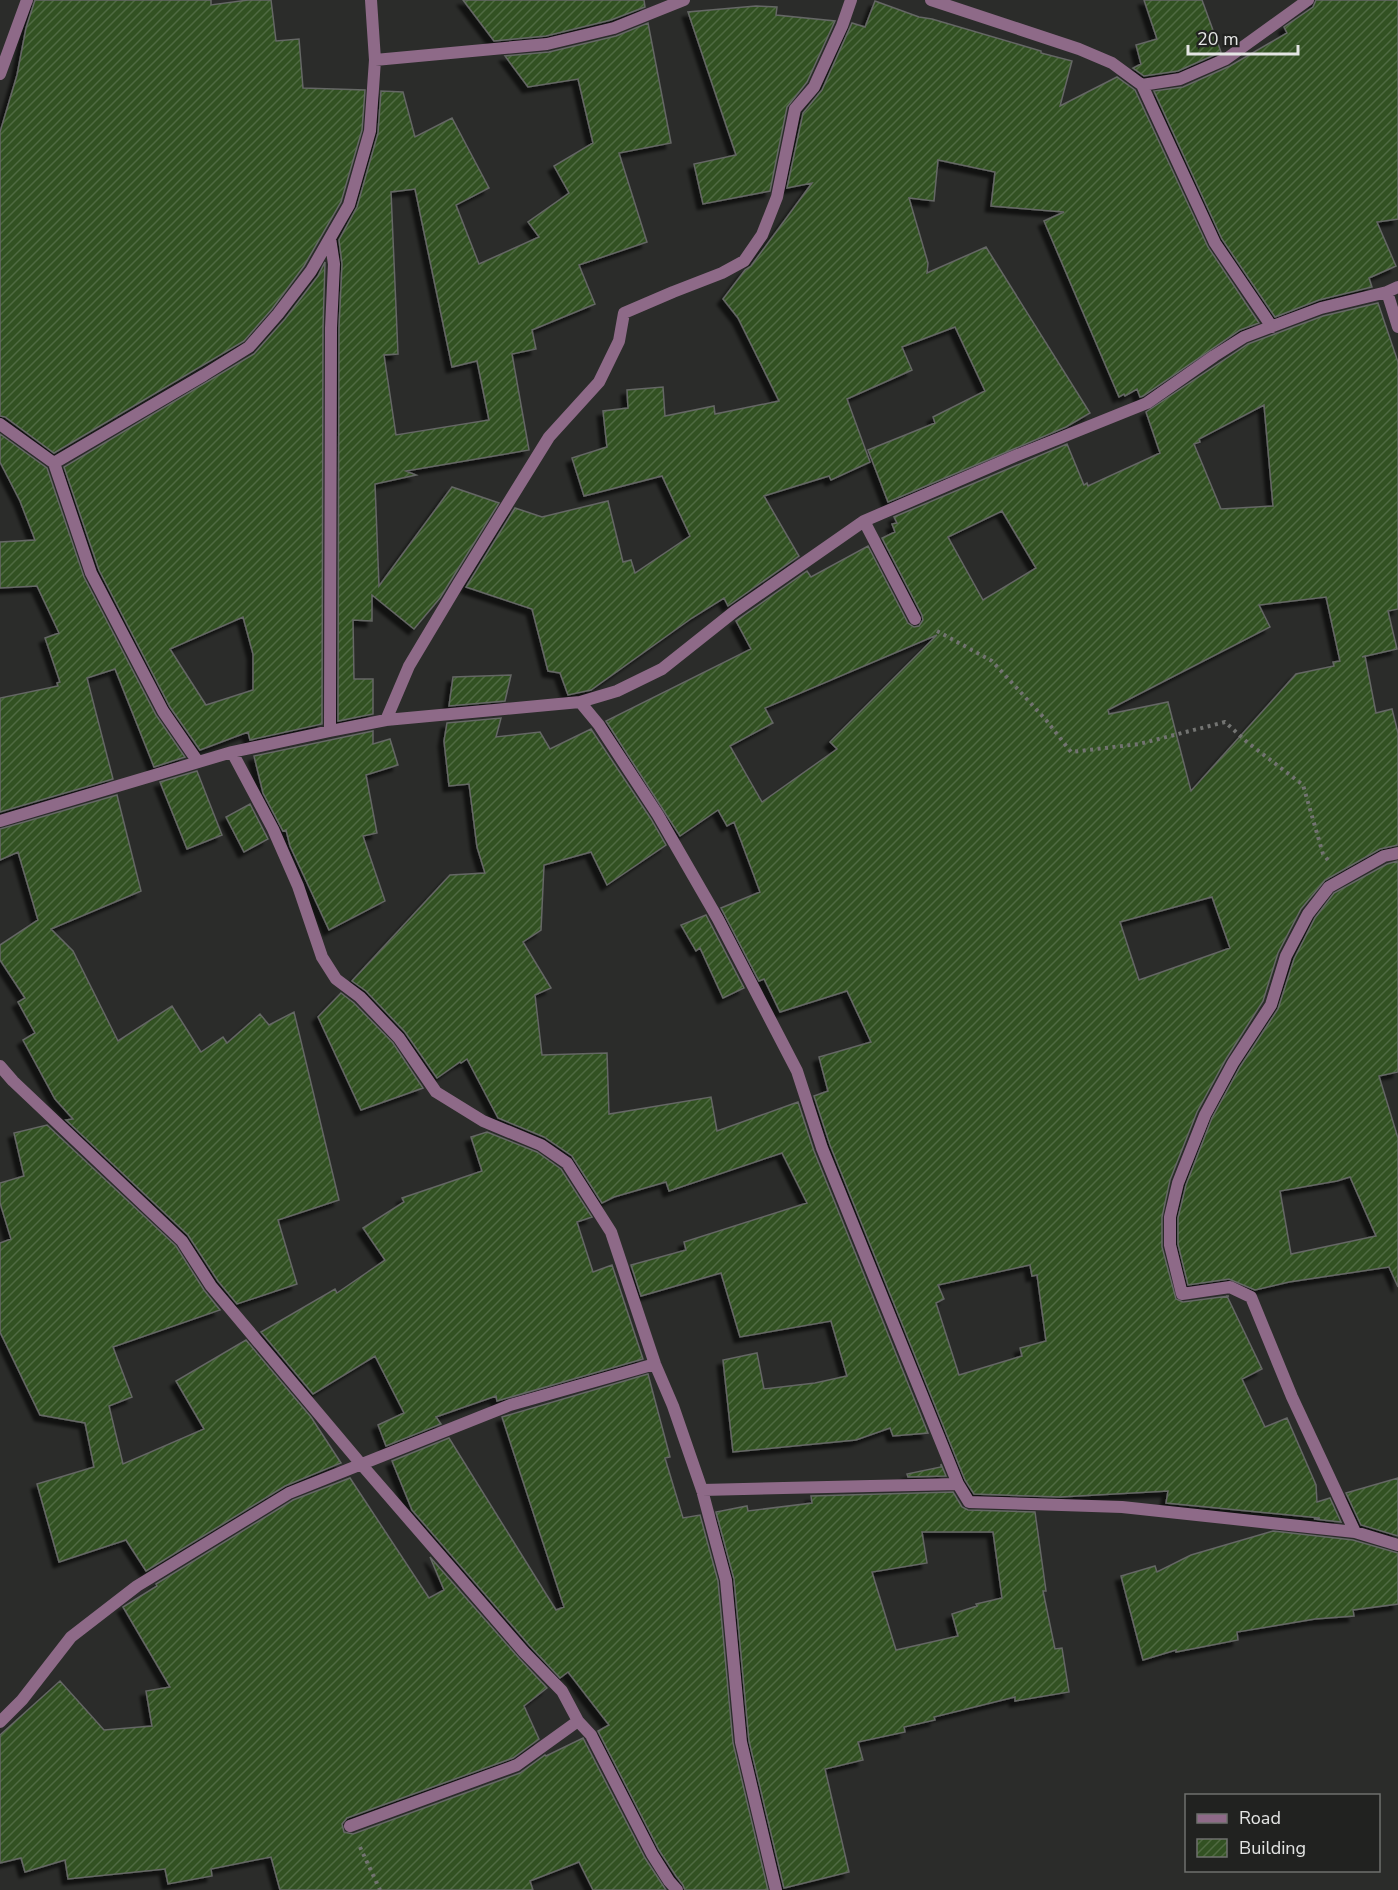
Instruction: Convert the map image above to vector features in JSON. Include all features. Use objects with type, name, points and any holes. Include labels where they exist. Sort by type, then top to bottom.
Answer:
[{"type":"street","points":[[0,74],[27,0]]},
{"type":"street","points":[[54,463],[249,347],[311,271],[349,205],[370,131],[375,60],[370,0]]},
{"type":"street","points":[[375,60],[547,44],[614,28],[684,0]]},
{"type":"street","points":[[386,720],[409,666],[543,446],[599,382],[619,341],[624,313],[737,265],[744,261],[762,236],[777,197],[795,109],[814,87],[842,26],[851,0]]},
{"type":"street","points":[[931,0],[1079,49],[1112,63],[1142,85],[1215,243],[1272,327]]},
{"type":"street","points":[[1142,85],[1180,79],[1226,59],[1308,0]]},
{"type":"street","points":[[330,238],[334,264],[331,328],[330,731]]},
{"type":"street","points":[[0,821],[232,752],[330,731],[386,720],[580,702],[617,691],[662,669],[735,611],[864,521],[1015,456],[1147,403],[1244,337],[1321,308],[1392,290],[1398,327]]},
{"type":"street","points":[[0,424],[54,463],[91,573],[163,711],[198,762]]},
{"type":"street","points":[[864,521],[915,619]]},
{"type":"street","points":[[580,702],[599,725],[663,824],[718,919],[797,1071],[822,1148],[958,1484],[969,1502],[1122,1507],[1355,1532],[1398,1545]]},
{"type":"street","points":[[232,752],[273,829],[298,886],[322,957],[336,979],[360,997],[399,1038],[436,1092],[483,1121],[541,1145],[567,1163],[611,1232],[655,1364],[673,1406],[702,1490],[726,1580],[741,1742],[776,1890]]},
{"type":"street","points":[[1355,1532],[1292,1398],[1251,1297],[1230,1287],[1182,1294],[1170,1245],[1170,1217],[1178,1183],[1205,1115],[1233,1063],[1271,1005],[1286,956],[1308,914],[1329,887],[1384,856],[1398,853]]},
{"type":"street","points":[[0,1066],[182,1241],[212,1286],[361,1464],[524,1652],[562,1691],[578,1721],[591,1735],[652,1854],[677,1890]]},
{"type":"street","points":[[0,1722],[22,1700],[71,1636],[137,1586],[289,1493],[510,1405],[655,1364]]},
{"type":"street","points":[[702,1490],[958,1484]]},
{"type":"street","points":[[350,1826],[517,1765],[578,1721]]},
{"type":"path","points":[[915,619],[992,661],[1046,720],[1071,752],[1138,744],[1225,722],[1303,785],[1323,854],[1343,879]]},
{"type":"path","points":[[350,1826],[381,1890]]},
{"type":"building","points":[[35,0],[211,0],[211,5],[248,0],[271,0],[276,41],[299,39],[303,88],[365,90],[362,130],[341,202],[304,266],[272,309],[244,341],[54,453],[5,417],[0,416],[0,132],[17,75],[26,28]]},
{"type":"building","points":[[463,0],[644,0],[645,7],[611,20],[546,36],[494,41]]},
{"type":"building","points":[[1144,0],[1202,0],[1221,52],[1178,71],[1144,76],[1133,68],[1141,64],[1136,45],[1157,39]]},
{"type":"building","points":[[1316,0],[1398,0],[1398,219],[1377,222],[1396,266],[1369,278],[1372,287],[1319,300],[1275,317],[1222,239],[1154,91],[1183,87],[1230,66],[1287,33],[1284,27],[1313,7]]},
{"type":"building","points":[[875,1],[919,17],[1072,61],[1060,106],[1117,77],[1135,90],[1208,247],[1259,323],[1240,330],[1143,396],[1140,397],[1137,389],[1119,397],[1044,221],[1064,212],[991,206],[995,172],[938,160],[934,201],[909,198],[928,263],[927,273],[986,247],[1090,413],[1066,427],[888,502],[868,450],[935,423],[933,417],[985,391],[955,327],[902,347],[912,370],[847,399],[870,462],[831,480],[829,476],[764,496],[799,556],[728,606],[724,598],[692,618],[591,690],[568,695],[560,673],[548,671],[532,609],[466,587],[515,508],[542,517],[608,501],[623,562],[631,560],[635,573],[690,536],[662,476],[584,496],[572,458],[607,447],[603,411],[628,408],[627,390],[663,387],[665,416],[714,406],[715,414],[779,401],[738,318],[723,299],[745,270],[751,266],[812,183],[787,188],[803,113],[822,90],[852,23],[865,27]]},
{"type":"building","points":[[756,6],[777,7],[776,15],[835,21],[807,82],[787,107],[770,191],[703,204],[694,164],[736,155],[688,12]]},
{"type":"building","points":[[648,23],[671,143],[619,153],[647,242],[579,265],[595,304],[532,330],[536,349],[512,354],[529,450],[406,471],[416,475],[375,484],[379,586],[452,487],[499,503],[440,598],[414,629],[372,595],[372,621],[353,620],[354,679],[373,679],[373,714],[338,721],[339,328],[342,264],[339,240],[357,207],[378,133],[381,91],[403,92],[415,137],[452,118],[489,188],[456,205],[479,264],[539,237],[528,222],[569,193],[554,166],[593,143],[578,79],[528,87],[505,56],[549,52],[616,36]],"holes":[[[415,189],[452,367],[477,361],[489,420],[396,435],[384,355],[398,354],[391,192]]]},
{"type":"building","points":[[325,262],[322,724],[250,740],[248,732],[200,750],[170,707],[99,570],[64,467],[254,354],[318,276]],"holes":[[[243,617],[253,654],[253,690],[206,705],[170,649]]]},
{"type":"building","points":[[1378,303],[1398,362],[1398,609],[1388,611],[1397,649],[1365,656],[1376,713],[1392,709],[1398,733],[1398,845],[1380,849],[1325,880],[1301,909],[1278,953],[1263,1001],[1226,1059],[1197,1112],[1170,1180],[1162,1217],[1162,1247],[1176,1299],[1183,1302],[1227,1296],[1262,1369],[1242,1379],[1265,1427],[1287,1418],[1316,1485],[1317,1502],[1330,1498],[1341,1522],[1166,1503],[1168,1491],[1060,1497],[974,1494],[965,1480],[830,1145],[814,1096],[828,1091],[819,1057],[871,1042],[847,991],[780,1012],[764,979],[759,981],[721,908],[760,892],[734,822],[727,826],[718,810],[680,836],[606,721],[751,649],[736,621],[807,571],[811,577],[868,546],[908,623],[914,627],[919,626],[923,620],[922,615],[882,538],[895,532],[892,524],[897,523],[894,517],[1067,444],[1084,485],[1087,483],[1088,486],[1160,453],[1146,412],[1248,344],[1323,316]],"holes":[[[1264,405],[1273,506],[1221,509],[1194,444],[1200,442],[1199,439]],[[1002,511],[1036,568],[983,600],[948,537]],[[1326,597],[1340,661],[1333,662],[1334,666],[1296,674],[1191,791],[1168,702],[1109,714],[1108,710],[1270,627],[1259,605]],[[937,635],[830,742],[837,749],[762,802],[730,746],[773,723],[765,708]],[[1212,897],[1230,948],[1139,980],[1120,922]],[[1030,1265],[1032,1276],[1037,1275],[1046,1341],[1020,1348],[1022,1356],[959,1375],[936,1303],[944,1299],[938,1285]]]},
{"type":"building","points":[[0,434],[47,468],[84,577],[156,715],[185,757],[154,767],[115,669],[87,678],[113,779],[0,812],[0,698],[58,686],[57,683],[60,682],[45,638],[59,633],[37,586],[0,588],[0,542],[35,540],[20,501],[0,462]]},
{"type":"building","points":[[511,675],[505,701],[449,706],[453,677]]},
{"type":"building","points":[[501,718],[496,737],[540,732],[550,749],[591,729],[666,845],[607,885],[591,852],[544,865],[541,930],[523,942],[551,988],[535,995],[542,1055],[607,1053],[609,1114],[711,1097],[717,1131],[798,1102],[814,1151],[928,1433],[893,1436],[890,1428],[856,1440],[733,1452],[723,1360],[757,1353],[764,1389],[815,1383],[847,1376],[831,1321],[740,1337],[721,1273],[641,1296],[631,1265],[686,1250],[684,1242],[807,1203],[782,1153],[669,1191],[666,1182],[614,1197],[602,1203],[572,1156],[544,1137],[498,1118],[467,1059],[437,1078],[405,1032],[366,991],[352,981],[450,875],[485,873],[477,847],[469,784],[449,786],[444,741],[447,723]]},
{"type":"building","points":[[373,731],[373,744],[390,739],[398,765],[366,775],[377,833],[363,836],[385,901],[329,930],[290,846],[286,830],[283,831],[263,793],[254,756]]},
{"type":"building","points":[[197,771],[222,835],[187,849],[160,782]]},
{"type":"building","points":[[117,795],[141,891],[51,929],[73,951],[118,1041],[172,1006],[201,1052],[223,1037],[227,1043],[260,1014],[269,1025],[294,1012],[339,1200],[278,1220],[297,1284],[237,1304],[218,1281],[188,1235],[66,1120],[73,1119],[55,1099],[23,1040],[35,1033],[18,1002],[25,998],[0,960],[0,945],[38,920],[18,852],[0,860],[0,829]]},
{"type":"building","points":[[250,804],[268,839],[244,852],[226,817]]},
{"type":"building","points":[[1398,861],[1398,1072],[1379,1076],[1398,1138],[1398,1287],[1389,1267],[1289,1282],[1255,1290],[1229,1279],[1188,1285],[1178,1244],[1178,1218],[1186,1185],[1212,1118],[1240,1067],[1278,1009],[1294,959],[1315,918],[1334,893],[1387,864]],"holes":[[[1350,1177],[1376,1236],[1291,1254],[1280,1191]]]},
{"type":"building","points":[[706,915],[744,988],[723,998],[700,948],[696,951],[681,925]]},
{"type":"building","points":[[341,993],[354,1003],[393,1043],[423,1088],[361,1110],[318,1017]]},
{"type":"building","points":[[47,1125],[176,1246],[204,1290],[220,1310],[113,1347],[132,1397],[109,1406],[123,1464],[204,1429],[176,1381],[246,1340],[311,1417],[341,1463],[285,1486],[146,1571],[126,1540],[59,1562],[37,1484],[94,1467],[85,1423],[40,1415],[0,1332],[0,1243],[11,1239],[0,1203],[0,1183],[24,1176],[14,1133]]},
{"type":"building","points":[[487,1132],[537,1152],[561,1169],[592,1217],[577,1222],[593,1272],[612,1265],[643,1359],[497,1401],[496,1396],[436,1417],[441,1424],[386,1446],[378,1425],[404,1413],[375,1356],[313,1394],[261,1332],[335,1289],[337,1293],[385,1260],[363,1228],[404,1202],[402,1198],[482,1171],[471,1137]]},
{"type":"building","points":[[648,1374],[670,1457],[665,1458],[683,1518],[700,1515],[718,1581],[733,1743],[768,1890],[685,1890],[659,1850],[598,1731],[609,1725],[568,1672],[560,1678],[412,1510],[392,1461],[449,1438],[556,1610],[564,1607],[502,1417]]},
{"type":"building","points":[[941,1464],[946,1476],[908,1477],[907,1474],[941,1467]]},
{"type":"building","points":[[350,1478],[429,1598],[444,1590],[430,1557],[547,1688],[524,1706],[539,1739],[513,1758],[347,1818],[342,1824],[344,1832],[353,1834],[520,1773],[545,1755],[583,1738],[645,1858],[666,1890],[593,1890],[579,1862],[530,1881],[533,1890],[280,1890],[271,1857],[211,1869],[212,1876],[168,1884],[165,1869],[68,1879],[65,1860],[25,1872],[21,1858],[0,1863],[0,1735],[60,1681],[104,1730],[152,1726],[146,1691],[170,1687],[123,1607],[157,1586],[156,1584],[293,1500]]},
{"type":"building","points":[[1398,1478],[1398,1536],[1361,1525],[1346,1493]]},
{"type":"building","points":[[953,1492],[962,1507],[968,1510],[1035,1512],[1046,1591],[1043,1591],[1055,1649],[1062,1648],[1069,1692],[1015,1701],[1015,1697],[934,1717],[935,1720],[904,1727],[905,1732],[858,1742],[863,1760],[825,1769],[849,1872],[784,1888],[749,1741],[734,1579],[716,1512],[747,1506],[748,1511],[812,1503],[811,1496]],"holes":[[[922,1532],[993,1532],[1002,1598],[976,1604],[977,1606],[952,1614],[958,1636],[896,1650],[872,1572],[927,1563]]]},
{"type":"building","points":[[1273,1531],[1353,1540],[1398,1553],[1398,1604],[1353,1610],[1354,1616],[1315,1619],[1237,1632],[1238,1640],[1176,1652],[1176,1650],[1143,1660],[1121,1576],[1155,1566],[1157,1572],[1191,1555]]}]
